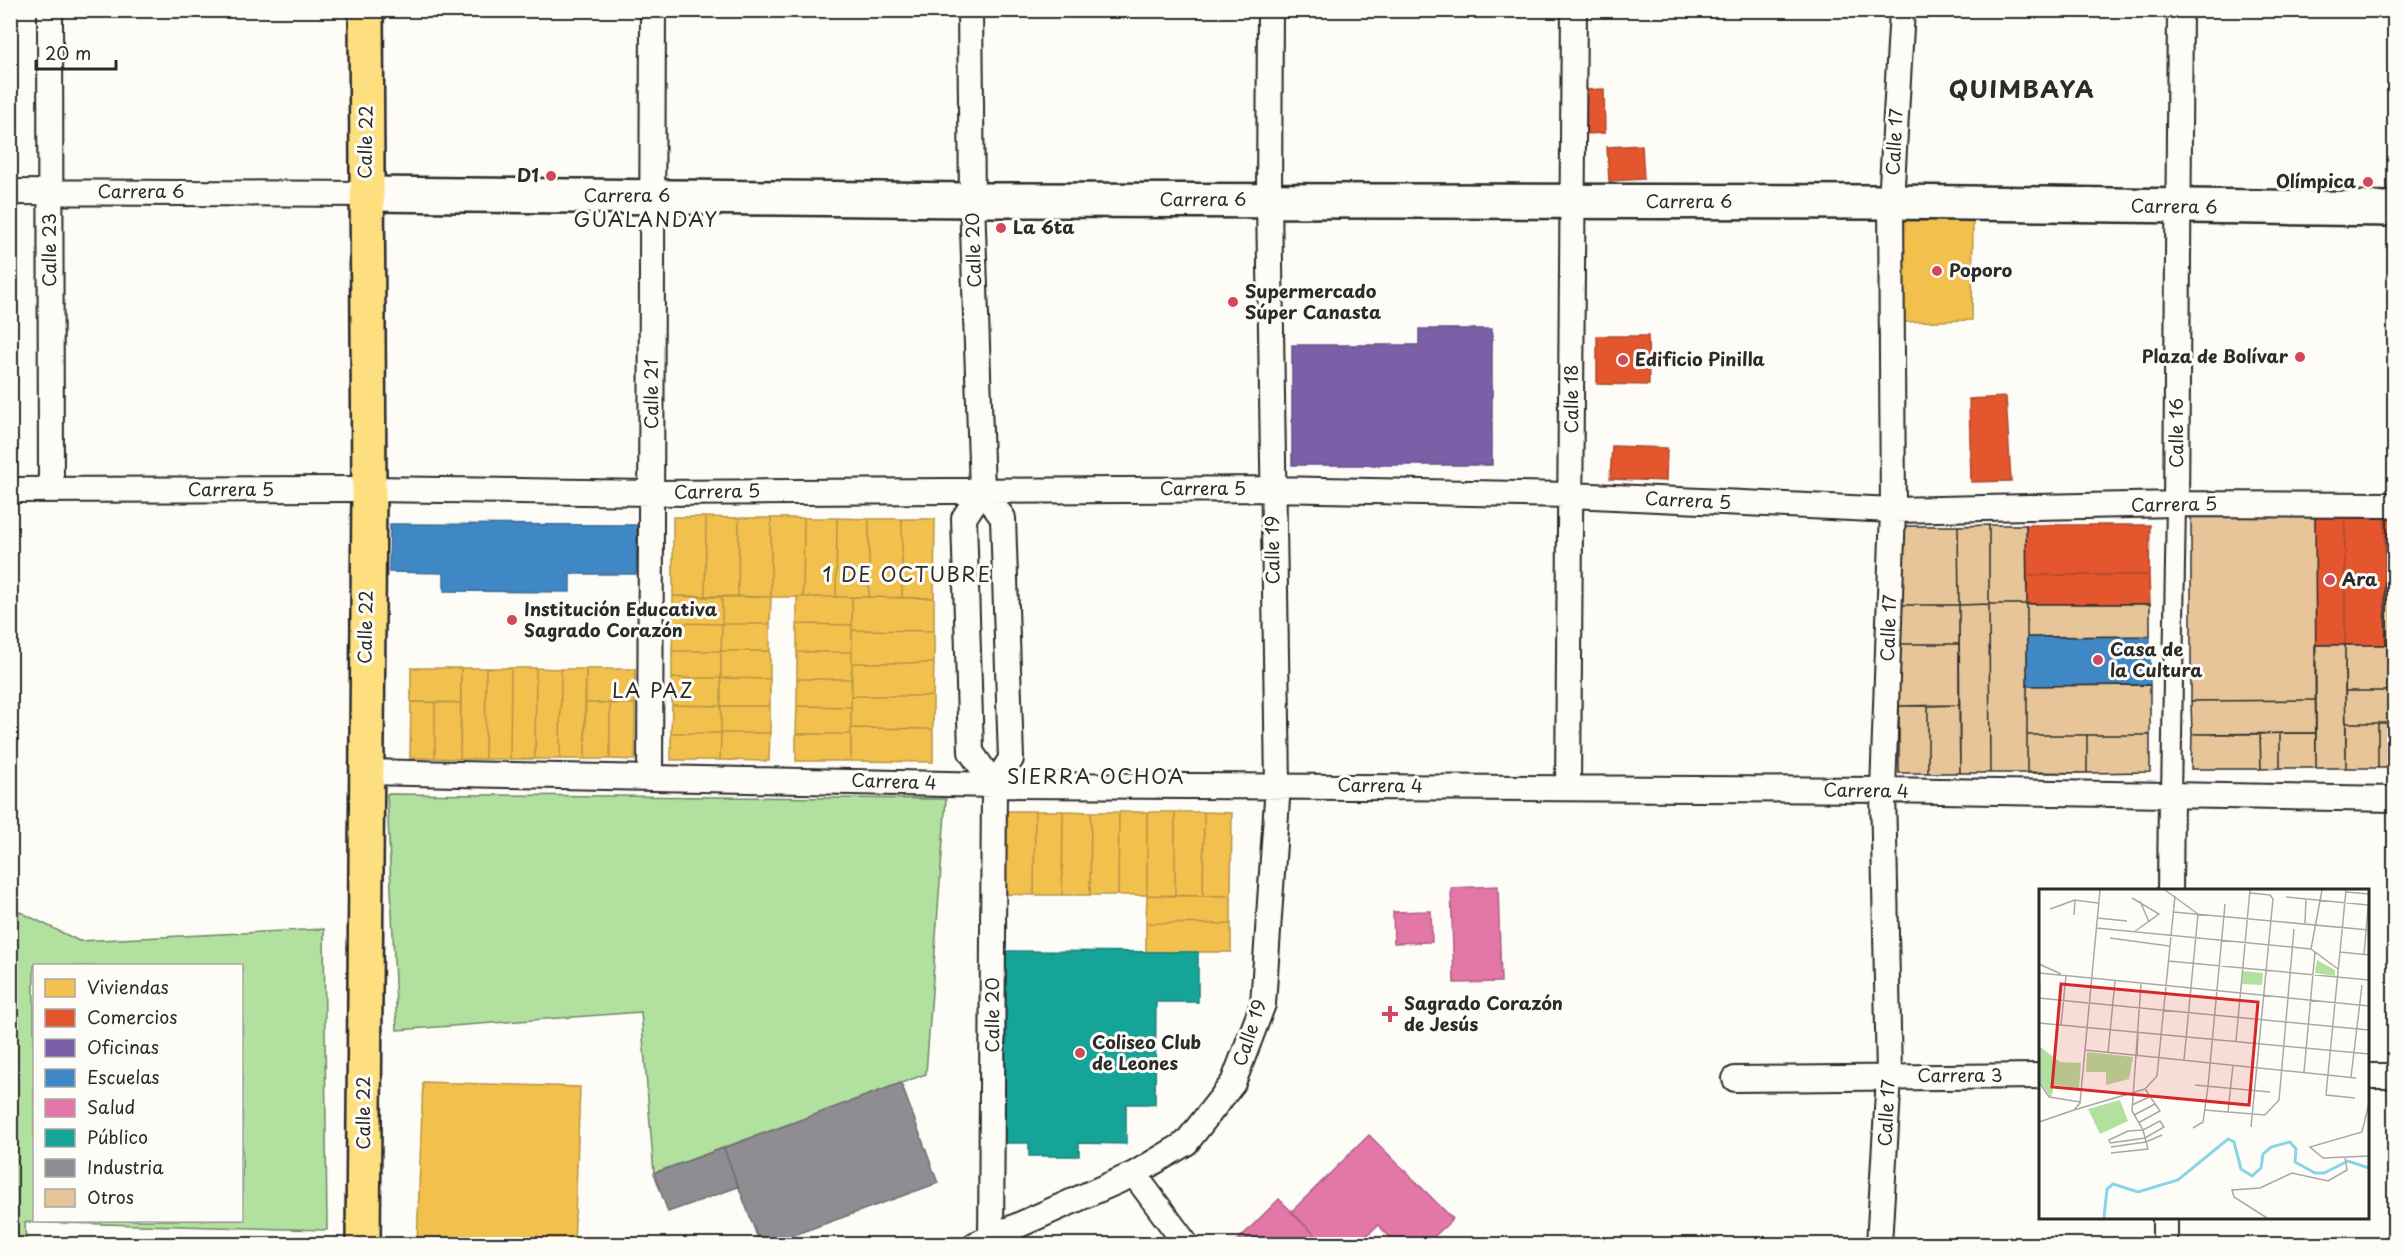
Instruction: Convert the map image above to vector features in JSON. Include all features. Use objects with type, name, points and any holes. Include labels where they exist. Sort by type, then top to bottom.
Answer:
[{"type":"main road","name":"Calle 22","points":[[363,1245],[369,489],[366,10]]},
{"type":"main road","name":"Carrera 6","points":[[366,194],[972,200],[1891,202],[2394,209]]},
{"type":"street","name":"Calle 23","points":[[50,10],[51,490]]},
{"type":"street","name":"Calle 21","points":[[650,777],[653,10]]},
{"type":"street","name":"Calle 20","points":[[970,10],[972,200],[982,489]]},
{"type":"street","name":"Calle 19","points":[[986,1242],[1134,1174],[1186,1143],[1233,1083],[1263,1004],[1278,785],[1269,200],[1270,10]]},
{"type":"street","name":"Calle 18","points":[[1568,788],[1574,10]]},
{"type":"street","name":"Calle 17","points":[[1878,1245],[1889,1076],[1883,790],[1893,510],[1891,202],[1902,10]]},
{"type":"street","name":"Calle 16","points":[[2170,889],[2180,10]]},
{"type":"street","name":"Carrera 6","points":[[10,192],[366,194]]},
{"type":"street","name":"Carrera 5","points":[[10,490],[369,489],[651,493],[982,489],[1272,489],[1571,495],[1893,510],[2176,504],[2394,505]]},
{"type":"street","points":[[982,489],[1003,518],[1011,759],[994,785],[970,752],[964,518],[982,489]]},
{"type":"street","name":"Carrera 4","points":[[365,772],[994,785],[1883,790],[2394,799]]},
{"type":"street","name":"Calle 20","points":[[986,1242],[994,785]]},
{"type":"street","name":"Carrera 3","points":[[1735,1078],[2039,1076]]},
{"type":"street","points":[[2369,1076],[2394,1076]]},
{"type":"street","points":[[1134,1174],[1186,1245]]},
{"type":"street","points":[[2165,1245],[2166,1219]]},
{"type":"green space","points":[[387,794],[946,799],[926,1074],[654,1173],[641,1012],[397,1030]]},
{"type":"green space","points":[[11,903],[16,910],[79,941],[324,929],[327,1230],[25,1222],[26,1244],[11,1244]]},
{"type":"building: Viviendas","name":"Poporo","points":[[1973,219],[1972,320],[1900,322],[1903,221]]},
{"type":"building: Viviendas","points":[[673,517],[706,517],[705,597],[673,596]]},
{"type":"building: Viviendas","points":[[706,517],[739,518],[738,597],[705,597]]},
{"type":"building: Viviendas","points":[[739,518],[771,518],[771,597],[738,597]]},
{"type":"building: Viviendas","points":[[771,518],[804,518],[803,597],[771,597]]},
{"type":"building: Viviendas","points":[[804,518],[837,518],[836,597],[803,597]]},
{"type":"building: Viviendas","points":[[837,518],[869,519],[869,597],[836,597]]},
{"type":"building: Viviendas","points":[[869,519],[902,519],[902,598],[869,597]]},
{"type":"building: Viviendas","points":[[902,519],[935,519],[934,598],[902,598]]},
{"type":"building: Viviendas","points":[[673,596],[722,596],[722,624],[673,623]]},
{"type":"building: Viviendas","points":[[722,596],[771,597],[770,624],[722,624]]},
{"type":"building: Viviendas","points":[[797,597],[852,597],[852,625],[797,624]]},
{"type":"building: Viviendas","points":[[852,597],[934,598],[934,631],[852,630]]},
{"type":"building: Viviendas","points":[[673,623],[722,624],[721,651],[672,651]]},
{"type":"building: Viviendas","points":[[722,624],[770,624],[770,651],[721,651]]},
{"type":"building: Viviendas","points":[[797,624],[852,625],[852,652],[797,652]]},
{"type":"building: Viviendas","points":[[852,630],[934,631],[934,663],[852,663]]},
{"type":"building: Viviendas","points":[[672,651],[721,651],[721,678],[672,678]]},
{"type":"building: Viviendas","points":[[721,651],[770,651],[770,679],[721,678]]},
{"type":"building: Viviendas","points":[[797,652],[852,652],[852,679],[797,679]]},
{"type":"building: Viviendas","points":[[852,663],[934,663],[933,696],[851,696]]},
{"type":"building: Viviendas","points":[[411,668],[461,668],[461,703],[411,702]]},
{"type":"building: Viviendas","points":[[461,668],[486,668],[485,759],[460,759]]},
{"type":"building: Viviendas","points":[[486,668],[511,668],[510,759],[485,759]]},
{"type":"building: Viviendas","points":[[511,668],[536,668],[535,759],[510,759]]},
{"type":"building: Viviendas","points":[[536,668],[561,669],[560,759],[535,759]]},
{"type":"building: Viviendas","points":[[561,669],[586,669],[585,759],[560,759]]},
{"type":"building: Viviendas","points":[[586,669],[635,669],[635,704],[585,703]]},
{"type":"building: Viviendas","points":[[672,678],[721,678],[721,706],[672,705]]},
{"type":"building: Viviendas","points":[[721,678],[770,679],[770,706],[721,706]]},
{"type":"building: Viviendas","points":[[797,679],[852,679],[851,707],[797,706]]},
{"type":"building: Viviendas","points":[[851,696],[933,696],[933,729],[851,728]]},
{"type":"building: Viviendas","points":[[411,702],[435,702],[435,758],[410,758]]},
{"type":"building: Viviendas","points":[[435,702],[461,703],[460,759],[435,758]]},
{"type":"building: Viviendas","points":[[585,703],[610,703],[610,759],[585,759]]},
{"type":"building: Viviendas","points":[[610,703],[635,704],[635,760],[610,759]]},
{"type":"building: Viviendas","points":[[672,705],[721,706],[721,733],[671,733]]},
{"type":"building: Viviendas","points":[[721,706],[770,706],[770,733],[721,733]]},
{"type":"building: Viviendas","points":[[797,706],[851,707],[851,734],[796,734]]},
{"type":"building: Viviendas","points":[[851,728],[933,729],[933,762],[851,761]]},
{"type":"building: Viviendas","points":[[671,733],[721,733],[720,760],[671,760]]},
{"type":"building: Viviendas","points":[[721,733],[770,733],[769,761],[720,760]]},
{"type":"building: Viviendas","points":[[796,734],[851,734],[851,761],[796,761]]},
{"type":"building: Viviendas","points":[[1006,811],[1035,811],[1034,895],[1005,894]]},
{"type":"building: Viviendas","points":[[1035,811],[1063,811],[1062,895],[1034,895]]},
{"type":"building: Viviendas","points":[[1063,811],[1091,812],[1090,895],[1062,895]]},
{"type":"building: Viviendas","points":[[1091,812],[1119,812],[1118,895],[1090,895]]},
{"type":"building: Viviendas","points":[[1119,812],[1147,812],[1147,895],[1118,895]]},
{"type":"building: Viviendas","points":[[1147,812],[1175,812],[1175,896],[1147,895]]},
{"type":"building: Viviendas","points":[[1175,812],[1204,812],[1203,896],[1175,896]]},
{"type":"building: Viviendas","points":[[1204,812],[1232,813],[1231,896],[1203,896]]},
{"type":"building: Viviendas","points":[[1147,895],[1231,896],[1231,924],[1146,923]]},
{"type":"building: Viviendas","points":[[1146,923],[1231,924],[1231,952],[1146,952]]},
{"type":"building: Viviendas","points":[[423,1082],[580,1087],[574,1244],[417,1244]]},
{"type":"building: Comercios","points":[[1604,89],[1605,133],[1586,134],[1584,90]]},
{"type":"building: Comercios","points":[[1642,145],[1644,179],[1609,181],[1607,147]]},
{"type":"building: Comercios","name":"Edificio Pinilla","points":[[1597,336],[1648,336],[1649,385],[1597,384]]},
{"type":"building: Comercios","points":[[2006,397],[2011,481],[1971,482],[1969,399]]},
{"type":"building: Comercios","points":[[1612,446],[1667,448],[1666,481],[1610,479]]},
{"type":"building: Comercios","name":"Ara","points":[[2345,515],[2345,645],[2315,645],[2315,516]]},
{"type":"building: Comercios","points":[[2345,515],[2385,515],[2386,645],[2345,645]]},
{"type":"building: Comercios","points":[[2385,515],[2394,515],[2394,581],[2385,581]]},
{"type":"building: Comercios","points":[[2026,525],[2150,525],[2149,575],[2027,575]]},
{"type":"building: Comercios","points":[[2027,575],[2149,575],[2150,604],[2027,604]]},
{"type":"building: Oficinas","points":[[1419,329],[1492,329],[1492,465],[1292,465],[1292,345],[1419,345]]},
{"type":"building: Escuelas","points":[[390,524],[637,525],[636,574],[570,574],[570,592],[444,591],[444,573],[389,572]]},
{"type":"building: Escuelas","name":"Casa de la Cultura","points":[[2150,636],[2150,685],[2027,686],[2027,637]]},
{"type":"building: Salud","points":[[1498,886],[1501,982],[1454,983],[1451,888]]},
{"type":"building: Salud","points":[[1431,911],[1432,942],[1394,943],[1393,912]]},
{"type":"building: Salud","points":[[1369,1135],[1453,1219],[1426,1244],[1397,1244],[1378,1225],[1358,1244],[1324,1244],[1291,1212]]},
{"type":"building: Salud","points":[[1279,1199],[1324,1244],[1234,1244]]},
{"type":"building: Público","name":"Coliseo Club de Leones","points":[[1005,951],[1198,952],[1198,1002],[1156,1002],[1155,1104],[1126,1104],[1126,1144],[1079,1143],[1079,1156],[1029,1156],[1029,1143],[1003,1143]]},
{"type":"building: Industria","points":[[901,1083],[938,1183],[769,1244],[760,1244],[724,1148]]},
{"type":"building: Industria","points":[[724,1148],[738,1187],[668,1212],[654,1173]]},
{"type":"building: Otros","points":[[2191,516],[2315,516],[2316,700],[2191,701]]},
{"type":"building: Otros","points":[[1989,525],[1989,604],[1959,605],[1958,526]]},
{"type":"building: Otros","points":[[1989,525],[2026,525],[2027,604],[1989,604]]},
{"type":"building: Otros","points":[[1899,526],[1958,526],[1959,605],[1899,605]]},
{"type":"building: Otros","points":[[2385,581],[2394,581],[2394,645],[2386,645]]},
{"type":"building: Otros","points":[[1989,604],[1990,773],[1960,773],[1959,605]]},
{"type":"building: Otros","points":[[1989,604],[2027,604],[2027,735],[2087,735],[2087,773],[1990,773]]},
{"type":"building: Otros","points":[[2027,604],[2150,604],[2150,636],[2027,637]]},
{"type":"building: Otros","points":[[1899,605],[1959,605],[1959,644],[1899,644]]},
{"type":"building: Otros","points":[[1899,644],[1959,644],[1959,705],[1899,706]]},
{"type":"building: Otros","points":[[2315,645],[2345,645],[2346,768],[2316,768]]},
{"type":"building: Otros","points":[[2345,645],[2394,645],[2394,691],[2345,691]]},
{"type":"building: Otros","points":[[2150,685],[2150,735],[2027,735],[2027,686]]},
{"type":"building: Otros","points":[[2345,691],[2394,691],[2394,723],[2346,723]]},
{"type":"building: Otros","points":[[2316,700],[2316,733],[2192,734],[2191,701]]},
{"type":"building: Otros","points":[[1959,705],[1960,773],[1928,773],[1928,706]]},
{"type":"building: Otros","points":[[1899,706],[1928,706],[1928,773],[1899,773]]},
{"type":"building: Otros","points":[[2346,723],[2378,723],[2378,768],[2346,768]]},
{"type":"building: Otros","points":[[2378,723],[2394,723],[2394,768],[2378,768]]},
{"type":"building: Otros","points":[[2280,733],[2316,733],[2316,768],[2280,768]]},
{"type":"building: Otros","points":[[2280,733],[2280,768],[2261,769],[2260,734]]},
{"type":"building: Otros","points":[[2192,734],[2260,734],[2261,769],[2191,769]]},
{"type":"building: Otros","points":[[2027,735],[2087,735],[2087,773],[2027,772]]},
{"type":"building: Otros","points":[[2087,735],[2150,735],[2150,772],[2087,773]]},
{"type":"place","name":"D1","points":[[551,176]]},
{"type":"place","name":"Olímpica","points":[[2368,182]]},
{"type":"place","name":"La 6ta","points":[[1001,228]]},
{"type":"place","name":"Poporo","points":[[1937,271]]},
{"type":"place","name":"Supermercado Súper Canasta","points":[[1233,302]]},
{"type":"place","name":"Plaza de Bolívar","points":[[2300,357]]},
{"type":"place","name":"Edificio Pinilla","points":[[1623,360]]},
{"type":"place","name":"Ara","points":[[2330,580]]},
{"type":"place","name":"Institución Educativa Sagrado Corazón","points":[[512,620]]},
{"type":"place","name":"Casa de la Cultura","points":[[2098,660]]},
{"type":"place","name":"Sagrado Corazón de Jesús","points":[[1390,1014]]},
{"type":"place","name":"Coliseo Club de Leones","points":[[1080,1053]]},
{"type":"district","name":"QUIMBAYA","points":[[2022,90]]},
{"type":"district","name":"GUALANDAY","points":[[646,220]]},
{"type":"district","name":"1 DE OCTUBRE","points":[[907,575]]},
{"type":"district","name":"LA PAZ","points":[[653,691]]},
{"type":"district","name":"SIERRA OCHOA","points":[[1096,777]]}]
